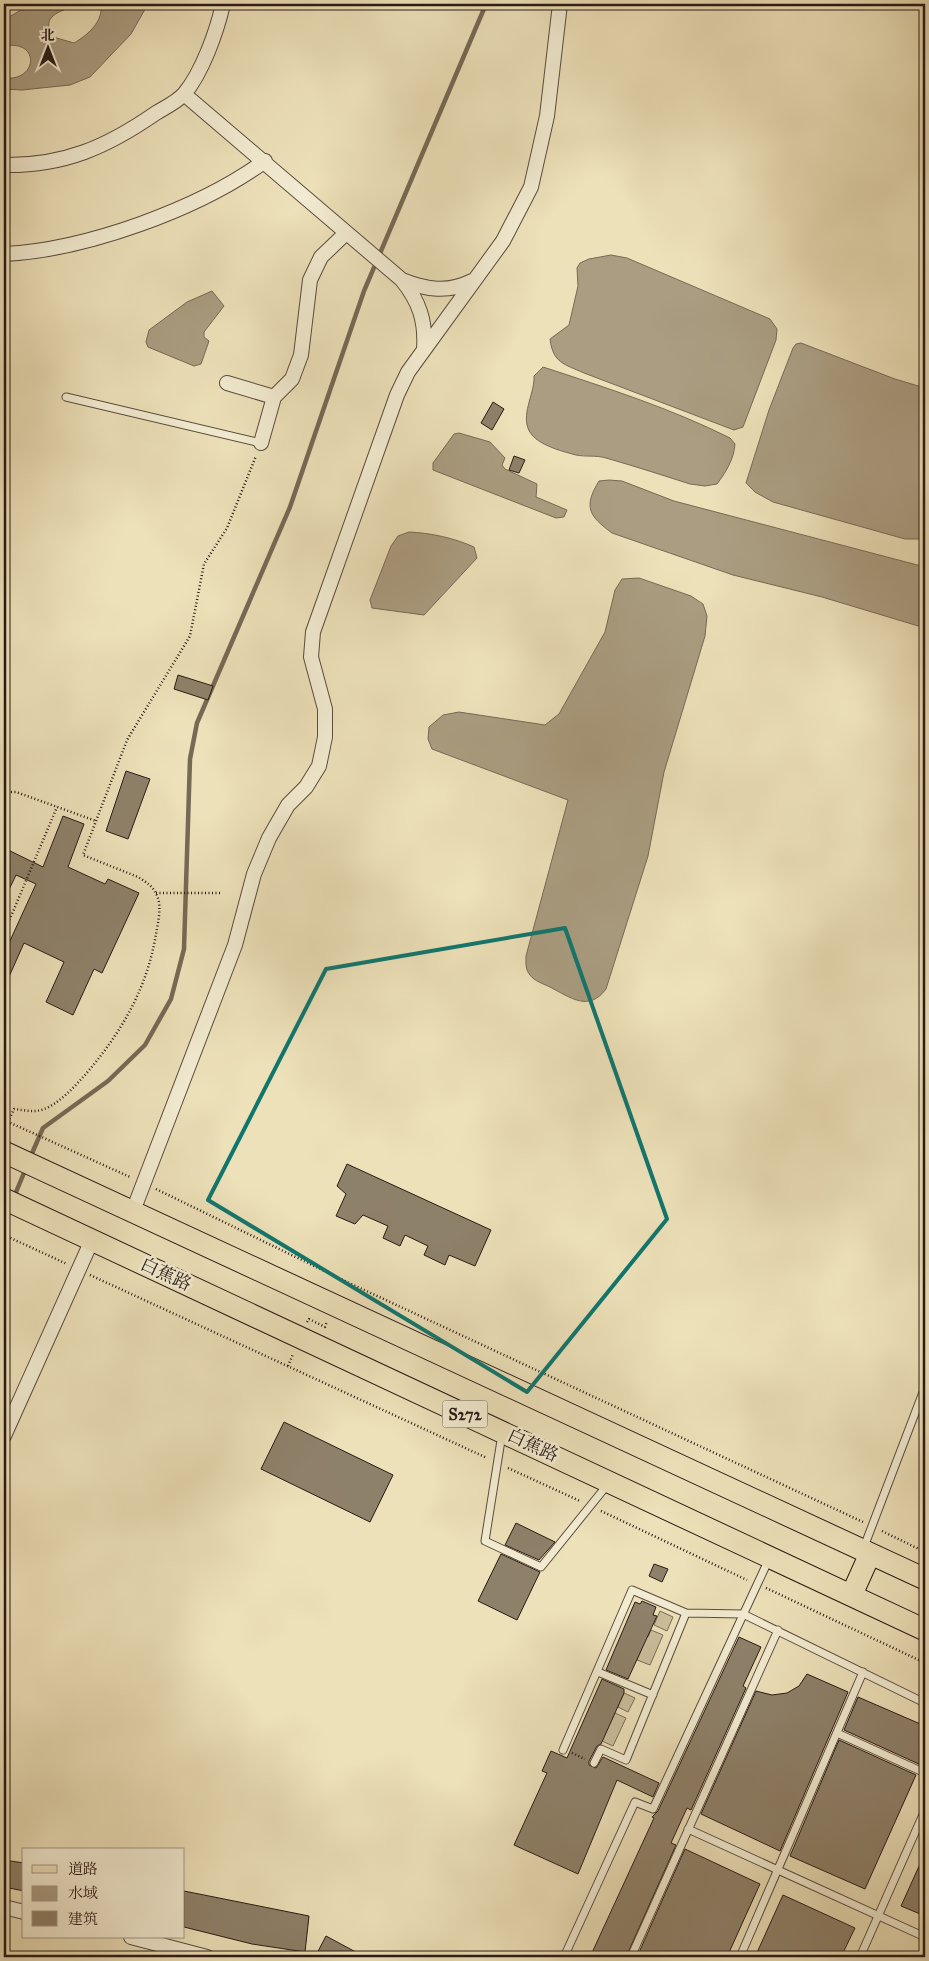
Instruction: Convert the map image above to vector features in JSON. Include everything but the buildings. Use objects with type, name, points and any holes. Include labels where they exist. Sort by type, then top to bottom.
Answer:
[{"type":"main road","name":"S272","points":[[4,1152],[925,1579]]},
{"type":"main road","name":"白蕉路","points":[[4,1199],[771,1556],[925,1630]]},
{"type":"main road","points":[[852,1594],[866,1552]]},
{"type":"street","points":[[4,165],[34,165],[74,157],[112,140],[184,94],[203,61],[218,26],[223,4]]},
{"type":"street","points":[[133,1212],[235,945],[254,874],[265,847],[288,806],[306,787],[319,766],[325,737],[325,709],[311,657],[313,632],[397,395],[408,372],[503,241],[531,187],[547,116],[560,4]]},
{"type":"street","points":[[184,94],[265,161],[345,234],[402,280],[414,295],[422,313],[426,331],[424,350]]},
{"type":"street","points":[[4,254],[19,253],[98,238],[177,210],[249,173],[265,161]]},
{"type":"street","points":[[261,443],[274,397],[292,379],[301,354],[310,280],[321,257],[345,234]]},
{"type":"street","points":[[402,280],[422,288],[441,290],[458,288],[475,280]]},
{"type":"street","points":[[227,383],[274,397]]},
{"type":"street","points":[[4,1436],[92,1240]]},
{"type":"street","points":[[4,1908],[22,1912]]},
{"type":"street","points":[[135,1938],[207,1957]]},
{"type":"lane","points":[[66,397],[261,443]]},
{"type":"lane","points":[[866,1552],[872,1526],[925,1386]]},
{"type":"lane","points":[[502,1431],[485,1542],[541,1567],[610,1481]]},
{"type":"lane","points":[[564,1957],[635,1802],[653,1810],[771,1556]]},
{"type":"lane","points":[[563,1750],[632,1590],[686,1613],[743,1614],[925,1703]]},
{"type":"lane","points":[[594,1763],[601,1749],[626,1760],[686,1613]]},
{"type":"lane","points":[[631,1957],[778,1630]]},
{"type":"lane","points":[[598,1672],[653,1695]]},
{"type":"lane","points":[[740,1957],[863,1672]]},
{"type":"lane","points":[[837,1733],[925,1773]]},
{"type":"lane","points":[[860,1957],[925,1810]]},
{"type":"lane","points":[[688,1829],[925,1937]]},
{"type":"path","points":[[8,1122],[14,1109],[33,1111],[45,1109],[77,1084],[109,1046],[130,1015],[144,982],[158,924],[159,904],[156,893],[147,882],[138,877],[83,855],[133,730],[190,636],[204,564],[227,528],[261,443]]},
{"type":"path","points":[[4,792],[16,792],[96,821]]},
{"type":"path","points":[[4,933],[57,807]]},
{"type":"path","points":[[156,893],[220,894]]},
{"type":"path","points":[[4,1120],[144,1184],[347,1282],[925,1552]]},
{"type":"path","points":[[4,1235],[925,1663]]},
{"type":"path","points":[[288,1366],[309,1319],[325,1327],[347,1282]]},
{"type":"path","points":[[563,1750],[594,1763]]},
{"type":"highlighted area","points":[[565,928],[667,1219],[527,1392],[208,1200],[326,969]]},
{"type":"shaded area","points":[[660,1611],[673,1617],[667,1631],[654,1625]]},
{"type":"shaded area","points":[[651,1630],[663,1635],[650,1665],[637,1660],[641,1650],[638,1648],[644,1635],[648,1637]]},
{"type":"shaded area","points":[[624,1693],[635,1698],[628,1712],[618,1707]]},
{"type":"shaded area","points":[[615,1713],[626,1718],[613,1746],[602,1741]]},
{"type":"water","points":[[31,4],[81,4],[55,14],[49,23],[49,29],[53,37],[74,43],[96,25],[101,9],[96,4],[148,4],[131,34],[90,77],[70,85],[22,90],[4,89],[4,78],[24,74],[29,68],[31,61],[29,54],[24,49],[16,46],[4,46],[4,20]]},
{"type":"water","points":[[611,255],[627,258],[770,319],[777,329],[776,340],[743,427],[734,430],[584,373],[565,365],[557,358],[550,339],[569,325],[578,286],[577,268],[580,263],[589,259]]},
{"type":"water","points":[[212,291],[224,306],[204,332],[204,337],[209,341],[201,364],[194,366],[148,347],[146,342],[149,330],[187,302]]},
{"type":"water","points":[[801,343],[895,379],[925,388],[925,529],[919,539],[905,539],[773,502],[755,492],[746,483],[769,410],[793,348],[796,344]]},
{"type":"water","points":[[543,367],[661,408],[730,438],[735,444],[733,455],[726,470],[717,484],[705,486],[690,484],[606,458],[580,456],[541,443],[531,434],[528,428],[527,415],[534,376]]},
{"type":"water","points":[[459,433],[490,442],[505,458],[502,465],[505,469],[537,484],[536,497],[567,510],[564,517],[556,518],[433,470],[433,463],[454,434]]},
{"type":"water","points":[[599,481],[622,481],[674,501],[925,567],[925,628],[822,597],[733,575],[612,533],[594,516],[590,504]]},
{"type":"water","points":[[409,532],[442,536],[474,547],[477,558],[424,615],[372,608],[370,600],[391,546],[398,536]]},
{"type":"water","points":[[639,578],[691,596],[703,604],[707,616],[705,636],[664,772],[648,856],[606,989],[593,1000],[580,1001],[572,999],[534,979],[528,973],[526,964],[526,956],[568,800],[432,749],[428,739],[429,727],[443,715],[459,712],[545,725],[559,714],[605,632],[615,590],[622,579]]},
{"type":"waterway","points":[[30,1158],[43,1128],[108,1081],[145,1045],[171,999],[184,949],[190,759],[197,723],[290,507],[364,291],[486,4]]},
{"type":"waterway","points":[[14,1197],[26,1168]]},
{"type":"waterway","points":[[4,1220],[10,1207]]}]
